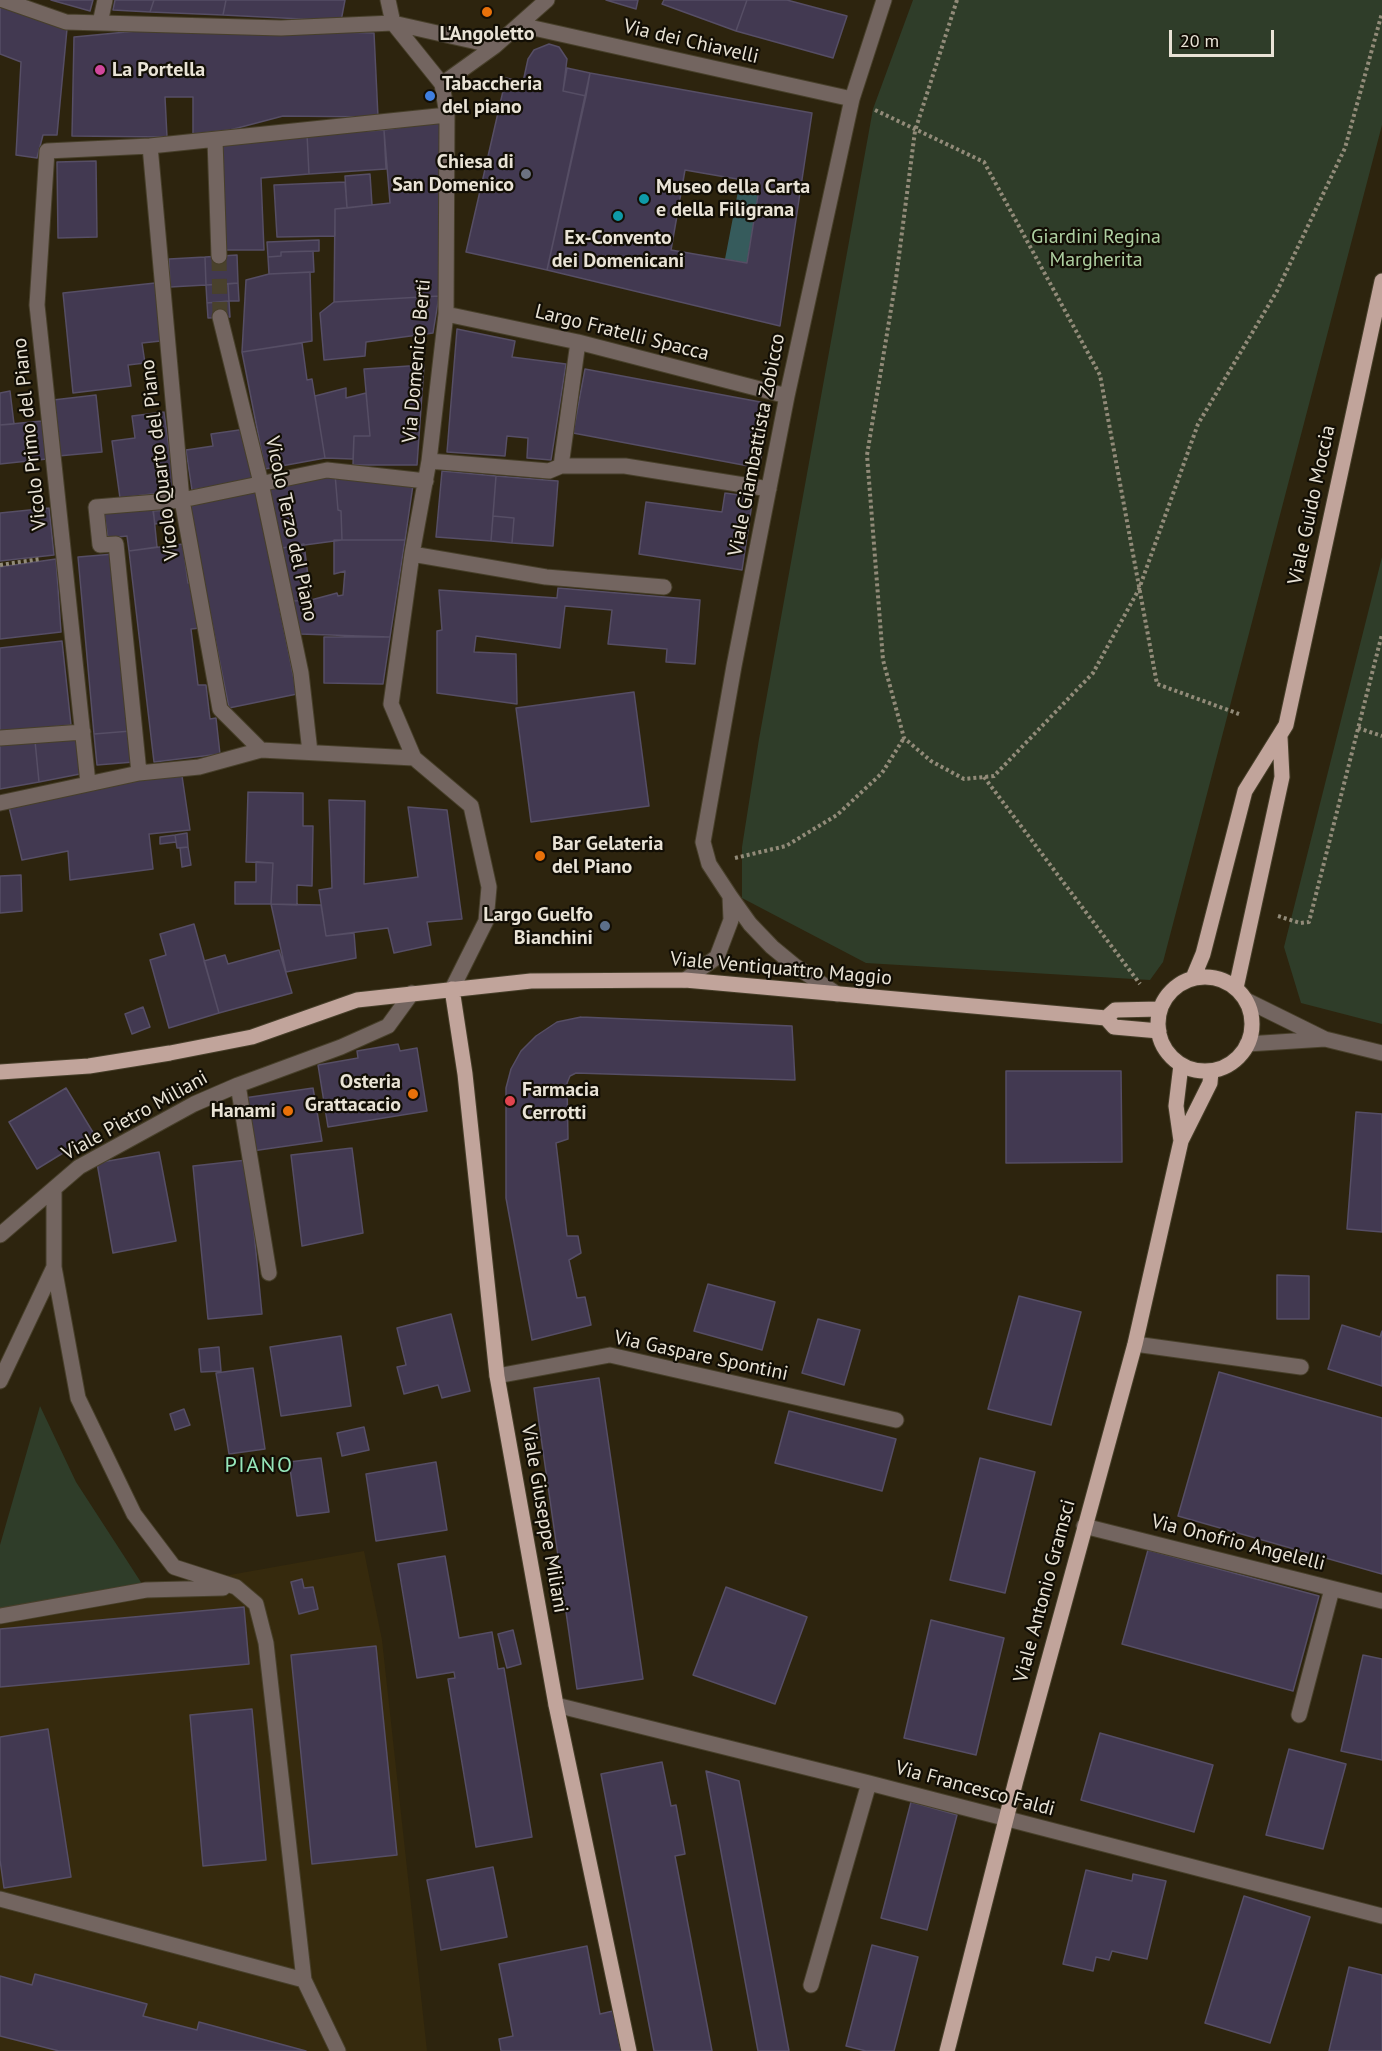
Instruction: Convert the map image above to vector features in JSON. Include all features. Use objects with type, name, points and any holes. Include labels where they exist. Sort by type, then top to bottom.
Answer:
[{"type":"main road","name":"Viale Guido Moccia","points":[[1193,978],[1203,954],[1245,791],[1280,737],[1288,713],[1382,281]]},
{"type":"main road","name":"Viale Guido Moccia","points":[[1247,1044],[1252,1029],[1251,1014],[1241,994],[1282,777],[1280,737]]},
{"type":"main road","points":[[1241,994],[1223,980],[1208,976],[1193,978],[1179,984],[1168,994],[1160,1009],[1159,1031],[1169,1055],[1181,1065],[1197,1070],[1211,1071],[1226,1066],[1238,1057],[1247,1044]]},
{"type":"main road","name":"Viale Ventiquattro Maggio","points":[[0,1071],[89,1066],[170,1053],[252,1037],[357,1000],[531,981],[686,980],[1106,1018],[1114,1027],[1159,1031]]},
{"type":"main road","name":"Viale Giuseppe Miliani","points":[[452,989],[465,1074],[497,1376],[556,1705],[629,2051]]},
{"type":"main road","name":"Viale Ventiquattro Maggio","points":[[1106,1018],[1115,1010],[1160,1009]]},
{"type":"main road","name":"Viale Antonio Gramsci","points":[[1181,1065],[1176,1106],[1181,1141]]},
{"type":"main road","name":"Viale Antonio Gramsci","points":[[947,2051],[1006,1819],[1135,1344],[1181,1141],[1210,1083],[1211,1071]]},
{"type":"street","points":[[3,0],[66,22],[281,28],[393,23],[495,46]]},
{"type":"street","points":[[100,23],[105,0]]},
{"type":"street","points":[[388,0],[393,23],[441,84],[495,46],[547,0]]},
{"type":"street","name":"Viale Giambattista Zobicco","points":[[837,994],[795,966],[772,947],[750,924],[710,864],[703,842],[787,396],[852,99],[884,0]]},
{"type":"street","name":"Via dei Chiavelli","points":[[520,25],[852,99]]},
{"type":"street","name":"Via Domenico Berti","points":[[414,758],[391,704],[412,554],[429,461],[446,314],[447,116],[441,84]]},
{"type":"street","name":"Vicolo Primo del Piano","points":[[88,783],[37,305],[47,151],[150,146],[447,116]]},
{"type":"street","points":[[215,140],[219,256]]},
{"type":"street","name":"Vicolo Quarto del Piano","points":[[150,146],[182,500],[220,709],[261,750]]},
{"type":"street","name":"Largo Fratelli Spacca","points":[[446,314],[578,342],[787,396]]},
{"type":"street","name":"Vicolo Terzo del Piano","points":[[220,317],[261,483],[301,673],[310,752]]},
{"type":"street","points":[[561,466],[578,342]]},
{"type":"street","name":"Via Domenico Berti","points":[[429,461],[549,471],[561,466],[625,466],[769,489]]},
{"type":"street","points":[[139,773],[116,544],[100,545],[96,507],[182,500],[327,470],[426,481]]},
{"type":"street","points":[[412,554],[546,577],[664,587]]},
{"type":"street","points":[[0,738],[83,732]]},
{"type":"street","points":[[0,803],[139,773],[199,767],[261,750],[414,758],[471,806],[489,887],[486,921],[452,989]]},
{"type":"street","points":[[686,980],[707,967],[717,957],[731,920],[730,896]]},
{"type":"street","name":"Viale Pietro Miliani","points":[[0,1235],[79,1167],[194,1104],[238,1084],[342,1047],[388,1026],[412,993]]},
{"type":"street","points":[[1241,994],[1325,1040]]},
{"type":"street","points":[[1247,1044],[1325,1040],[1382,1053]]},
{"type":"street","points":[[238,1084],[268,1273]]},
{"type":"street","points":[[54,1188],[54,1267],[78,1398],[134,1514],[174,1567],[236,1587],[256,1604],[266,1643],[304,1980],[338,2051]]},
{"type":"street","points":[[0,1381],[54,1267]]},
{"type":"street","points":[[1135,1344],[1301,1367]]},
{"type":"street","name":"Via Gaspare Spontini","points":[[497,1376],[610,1355],[896,1420]]},
{"type":"street","name":"Via Onofrio Angelelli","points":[[1084,1526],[1382,1601]]},
{"type":"street","points":[[0,1616],[146,1590],[236,1587]]},
{"type":"street","points":[[1299,1715],[1332,1589]]},
{"type":"street","name":"Via Francesco Faldi","points":[[556,1705],[869,1783],[1382,1916]]},
{"type":"street","points":[[811,1985],[869,1783]]},
{"type":"street","points":[[0,1899],[304,1980]]},
{"type":"path","points":[[957,0],[915,131],[896,279],[867,455],[883,660],[904,738],[931,761],[964,779],[994,776],[1093,673],[1139,589],[1198,424],[1277,291],[1345,148],[1382,13]]},
{"type":"path","points":[[852,99],[984,162],[1100,375],[1157,684],[1239,714]]},
{"type":"path","points":[[0,565],[65,555]]},
{"type":"path","points":[[1276,916],[1300,923],[1309,922],[1382,634]]},
{"type":"path","points":[[1358,728],[1382,736]]},
{"type":"path","points":[[710,864],[786,846],[837,815],[882,773],[904,738]]},
{"type":"path","points":[[983,777],[1141,986]]},
{"type":"shaded area","points":[[364,1551],[382,1640],[427,2051],[0,2051],[0,1616]]},
{"type":"green space","name":"Giardini Regina Margherita","points":[[913,0],[1382,0],[1382,125],[1163,962],[1150,980],[866,963],[742,898],[742,847],[759,739],[873,109]]},
{"type":"green space","points":[[1382,557],[1382,1024],[1301,1003],[1284,947]]},
{"type":"green space","points":[[40,1406],[76,1482],[146,1590],[0,1616],[0,1545]]},
{"type":"water","points":[[749,181],[760,183],[747,263],[725,259],[738,191],[748,191]]},
{"type":"building","points":[[51,0],[93,0],[90,11]]},
{"type":"building","points":[[115,0],[154,0],[150,12],[113,10]]},
{"type":"building","points":[[154,0],[226,0],[223,15],[150,12]]},
{"type":"building","points":[[226,0],[345,0],[341,21],[223,15]]},
{"type":"building","points":[[606,0],[638,0],[636,9]]},
{"type":"building","points":[[664,0],[747,0],[736,31],[662,4]]},
{"type":"building","points":[[747,0],[787,0],[847,16],[833,58],[736,31]]},
{"type":"building","points":[[0,5],[67,29],[57,135],[43,135],[37,158],[16,155],[21,62],[0,54]]},
{"type":"building","points":[[178,27],[374,33],[378,117],[283,116],[230,130],[193,134],[193,97],[165,97],[167,137],[72,136],[74,37]]},
{"type":"building","name":"Chiesa di San Domenico","points":[[549,44],[559,47],[567,59],[563,91],[586,96],[547,270],[466,252],[506,78],[523,82],[528,59],[534,50]]},
{"type":"building","points":[[567,68],[590,73],[586,96],[563,91]]},
{"type":"building","name":"Ex-Convento dei Domenicani","points":[[590,73],[812,113],[780,326],[547,270]],"holes":[[[685,170],[760,183],[747,263],[671,250]]]},
{"type":"building","points":[[441,121],[439,296],[334,302],[335,209],[390,203],[384,130]]},
{"type":"building","points":[[384,130],[386,169],[309,174],[307,134]]},
{"type":"building","points":[[307,134],[309,174],[261,178],[264,250],[224,250],[221,142]]},
{"type":"building","points":[[96,161],[97,237],[58,238],[57,162]]},
{"type":"building","points":[[370,174],[372,205],[347,208],[345,176]]},
{"type":"building","points":[[345,182],[347,208],[335,209],[335,236],[277,237],[274,185]]},
{"type":"building","points":[[319,240],[319,251],[281,252],[281,256],[268,257],[267,242]]},
{"type":"building","points":[[313,251],[314,272],[269,274],[268,257],[281,256],[281,252]]},
{"type":"building","points":[[237,255],[238,283],[206,285],[205,257]]},
{"type":"building","points":[[205,257],[206,285],[170,287],[169,259]]},
{"type":"building","points":[[310,272],[312,341],[242,352],[246,280],[269,274]]},
{"type":"building","points":[[155,283],[161,341],[142,343],[145,363],[128,365],[131,386],[73,393],[63,293]]},
{"type":"building","points":[[238,283],[239,301],[229,301],[228,284]]},
{"type":"building","points":[[228,284],[229,301],[207,303],[206,285]]},
{"type":"building","points":[[439,296],[433,333],[366,342],[365,356],[324,360],[320,313],[334,302]]},
{"type":"building","points":[[229,301],[230,317],[208,318],[207,303]]},
{"type":"building","points":[[457,329],[515,341],[512,357],[566,364],[551,460],[527,458],[528,438],[507,436],[505,456],[447,452]]},
{"type":"building","points":[[302,343],[307,380],[312,379],[325,458],[265,469],[242,352]]},
{"type":"building","points":[[424,365],[417,465],[353,465],[354,436],[370,436],[364,369]]},
{"type":"building","points":[[585,369],[771,404],[759,468],[573,433]]},
{"type":"building","points":[[346,388],[346,398],[366,393],[370,436],[354,436],[353,459],[325,458],[315,396]]},
{"type":"building","points":[[10,391],[14,424],[0,425],[0,393]]},
{"type":"building","points":[[96,395],[102,452],[58,456],[53,400]]},
{"type":"building","points":[[164,412],[175,491],[120,498],[112,441],[135,438],[132,416]]},
{"type":"building","points":[[42,421],[47,459],[0,464],[0,425]]},
{"type":"building","points":[[246,429],[253,480],[192,490],[186,450],[213,446],[211,434]]},
{"type":"building","points":[[442,471],[496,476],[491,541],[436,537]]},
{"type":"building","points":[[335,474],[413,485],[405,540],[342,540],[341,511],[338,510]]},
{"type":"building","points":[[335,474],[338,510],[341,511],[342,540],[282,548],[269,485]]},
{"type":"building","points":[[496,476],[558,481],[553,546],[512,543],[514,518],[493,516]]},
{"type":"building","points":[[256,491],[297,694],[229,708],[188,505]]},
{"type":"building","points":[[725,493],[753,497],[742,570],[639,554],[646,502],[722,512]]},
{"type":"building","points":[[153,507],[157,547],[129,551],[127,536],[108,538],[104,513]]},
{"type":"building","points":[[49,508],[54,555],[0,561],[0,513]]},
{"type":"building","points":[[169,510],[170,522],[155,524],[153,511]]},
{"type":"building","points":[[493,516],[514,518],[512,543],[491,541]]},
{"type":"building","points":[[334,540],[405,540],[390,637],[300,634],[293,601],[311,600],[337,593],[338,596],[343,595],[345,571],[334,574]]},
{"type":"building","points":[[183,544],[188,583],[195,582],[200,628],[191,629],[198,685],[206,685],[210,719],[216,718],[220,754],[154,762],[129,551]]},
{"type":"building","points":[[304,544],[311,600],[293,601],[282,548]]},
{"type":"building","points":[[114,554],[131,731],[94,734],[78,557]]},
{"type":"building","points":[[56,559],[61,632],[0,639],[0,567]]},
{"type":"building","points":[[558,588],[700,600],[695,664],[666,662],[667,649],[608,644],[612,610],[565,606],[560,648],[476,636],[474,652],[516,654],[517,704],[437,693],[437,631],[442,630],[439,590],[557,598]]},
{"type":"building","points":[[324,637],[390,637],[383,684],[324,683]]},
{"type":"building","points":[[62,641],[71,725],[0,732],[0,648]]},
{"type":"building","points":[[634,692],[649,806],[531,822],[516,708]]},
{"type":"building","points":[[131,731],[134,762],[97,765],[94,734]]},
{"type":"building","points":[[79,737],[80,774],[39,782],[35,741]]},
{"type":"building","points":[[35,741],[39,782],[0,789],[0,744]]},
{"type":"building","points":[[182,776],[190,830],[149,834],[153,869],[70,880],[68,851],[22,860],[9,807],[136,780]]},
{"type":"building","points":[[248,792],[303,793],[303,826],[313,826],[312,886],[297,885],[297,905],[271,904],[273,863],[246,862]]},
{"type":"building","points":[[329,800],[365,801],[364,884],[418,877],[408,807],[447,810],[462,919],[427,922],[431,945],[394,953],[388,928],[326,936],[319,890],[332,888]]},
{"type":"building","points":[[187,833],[188,847],[177,848],[175,835]]},
{"type":"building","points":[[175,835],[176,842],[160,844],[160,837]]},
{"type":"building","points":[[188,847],[191,865],[182,867],[180,848]]},
{"type":"building","points":[[256,862],[273,863],[271,904],[235,904],[235,882],[256,882]]},
{"type":"building","points":[[21,875],[22,911],[0,913],[0,876]]},
{"type":"building","points":[[271,904],[321,905],[326,936],[354,933],[356,958],[286,972]]},
{"type":"building","points":[[194,924],[219,1013],[169,1028],[150,960],[166,955],[160,934]]},
{"type":"building","points":[[279,950],[292,993],[219,1013],[204,961],[225,955],[228,964]]},
{"type":"building","points":[[143,1007],[150,1027],[132,1034],[125,1014]]},
{"type":"building","points":[[581,1017],[792,1026],[795,1080],[576,1073],[570,1076],[567,1083],[568,1139],[556,1143],[567,1236],[578,1236],[581,1253],[569,1260],[577,1298],[585,1297],[591,1325],[532,1340],[506,1198],[506,1088],[511,1069],[521,1051],[536,1036],[557,1022]]},
{"type":"building","points":[[398,1044],[400,1051],[417,1048],[427,1111],[328,1127],[318,1065],[358,1058],[357,1051]]},
{"type":"building","points":[[1006,1071],[1121,1071],[1122,1162],[1006,1163]]},
{"type":"building","points":[[66,1088],[94,1134],[37,1169],[9,1122]]},
{"type":"building","points":[[313,1088],[322,1141],[252,1151],[244,1098]]},
{"type":"building","points":[[1356,1112],[1382,1114],[1382,1232],[1347,1229]]},
{"type":"building","points":[[352,1148],[363,1233],[302,1246],[291,1155]]},
{"type":"building","points":[[159,1152],[176,1241],[113,1253],[97,1163]]},
{"type":"building","points":[[247,1160],[262,1314],[208,1319],[193,1166]]},
{"type":"building","points":[[1277,1275],[1309,1276],[1309,1319],[1277,1319]]},
{"type":"building","points":[[708,1284],[775,1302],[762,1350],[694,1331]]},
{"type":"building","points":[[1019,1296],[1081,1312],[1051,1425],[988,1409]]},
{"type":"building","points":[[451,1314],[470,1391],[442,1398],[438,1385],[404,1394],[397,1367],[406,1365],[397,1328]]},
{"type":"building","points":[[818,1319],[860,1330],[844,1385],[802,1373]]},
{"type":"building","points":[[1342,1325],[1380,1337],[1382,1331],[1382,1386],[1328,1369]]},
{"type":"building","points":[[341,1336],[351,1406],[281,1416],[270,1347]]},
{"type":"building","points":[[219,1347],[221,1371],[201,1372],[199,1349]]},
{"type":"building","points":[[253,1368],[265,1449],[229,1454],[216,1373]]},
{"type":"building","points":[[1219,1372],[1382,1418],[1382,1574],[1178,1516]]},
{"type":"building","points":[[599,1378],[643,1679],[577,1689],[534,1388]]},
{"type":"building","points":[[184,1409],[190,1425],[175,1430],[170,1414]]},
{"type":"building","points":[[789,1411],[896,1439],[882,1491],[775,1463]]},
{"type":"building","points":[[364,1427],[369,1450],[342,1456],[337,1433]]},
{"type":"building","points":[[321,1458],[329,1512],[297,1516],[289,1462]]},
{"type":"building","points":[[980,1458],[1035,1472],[1005,1593],[950,1580]]},
{"type":"building","points":[[436,1462],[447,1530],[376,1541],[366,1474]]},
{"type":"building","points":[[1148,1550],[1319,1596],[1293,1691],[1122,1644]]},
{"type":"building","points":[[445,1556],[459,1638],[492,1632],[498,1669],[504,1668],[532,1837],[476,1847],[448,1679],[455,1678],[454,1672],[417,1678],[398,1564]]},
{"type":"building","points":[[302,1579],[304,1588],[313,1587],[318,1609],[299,1614],[291,1582]]},
{"type":"building","points":[[726,1587],[807,1617],[775,1704],[693,1675]]},
{"type":"building","points":[[244,1607],[249,1664],[0,1687],[0,1629]]},
{"type":"building","points":[[931,1620],[1004,1638],[976,1755],[904,1738]]},
{"type":"building","points":[[513,1630],[521,1664],[507,1668],[498,1634]]},
{"type":"building","points":[[376,1646],[397,1855],[312,1864],[291,1655]]},
{"type":"building","points":[[1363,1655],[1382,1659],[1382,1760],[1341,1751]]},
{"type":"building","points":[[252,1709],[266,1860],[203,1866],[190,1715]]},
{"type":"building","points":[[48,1729],[71,1877],[4,1888],[0,1860],[0,1737]]},
{"type":"building","points":[[1100,1733],[1213,1765],[1194,1832],[1081,1800]]},
{"type":"building","points":[[1289,1749],[1346,1764],[1323,1849],[1266,1835]]},
{"type":"building","points":[[662,1762],[671,1806],[676,1805],[685,1854],[675,1856],[712,2051],[654,2051],[601,1774]]},
{"type":"building","points":[[706,1771],[739,1781],[789,2051],[758,2051]]},
{"type":"building","points":[[911,1802],[957,1815],[927,1930],[881,1918]]},
{"type":"building","points":[[493,1867],[507,1937],[441,1950],[427,1880]]},
{"type":"building","points":[[1086,1870],[1132,1881],[1133,1874],[1166,1881],[1147,1959],[1112,1951],[1109,1960],[1096,1957],[1093,1971],[1063,1964]]},
{"type":"building","points":[[1244,1896],[1310,1917],[1270,2043],[1205,2023]]},
{"type":"building","points":[[872,1945],[918,1957],[894,2051],[866,2051],[846,2046]]},
{"type":"building","points":[[587,1946],[600,2014],[613,2011],[621,2051],[501,2051],[499,2039],[513,2036],[499,1964]]},
{"type":"building","points":[[1349,1967],[1382,1975],[1382,2051],[1329,2051]]},
{"type":"building","points":[[35,1974],[147,2004],[143,2016],[197,2030],[199,2022],[306,2051],[59,2051],[0,2036],[0,1976],[32,1985]]},
{"type":"tunnel","points":[[219,256],[220,317]]},
{"type":"place","name":"L'Angoletto","points":[[487,12]]},
{"type":"place","name":"La Portella","points":[[100,70]]},
{"type":"place","name":"Tabaccheria del piano","points":[[430,96]]},
{"type":"place","name":"Chiesa di San Domenico","points":[[526,174]]},
{"type":"place","name":"Museo della Carta e della Filigrana","points":[[644,199]]},
{"type":"place","name":"Ex-Convento dei Domenicani","points":[[618,216]]},
{"type":"place","name":"Bar Gelateria del Piano","points":[[540,856]]},
{"type":"place","name":"Largo Guelfo Bianchini","points":[[605,926]]},
{"type":"place","name":"Osteria Grattacacio","points":[[413,1094]]},
{"type":"place","name":"Farmacia Cerrotti","points":[[510,1101]]},
{"type":"place","name":"Hanami","points":[[288,1111]]},
{"type":"district","name":"PIANO","points":[[259,1466]]}]
